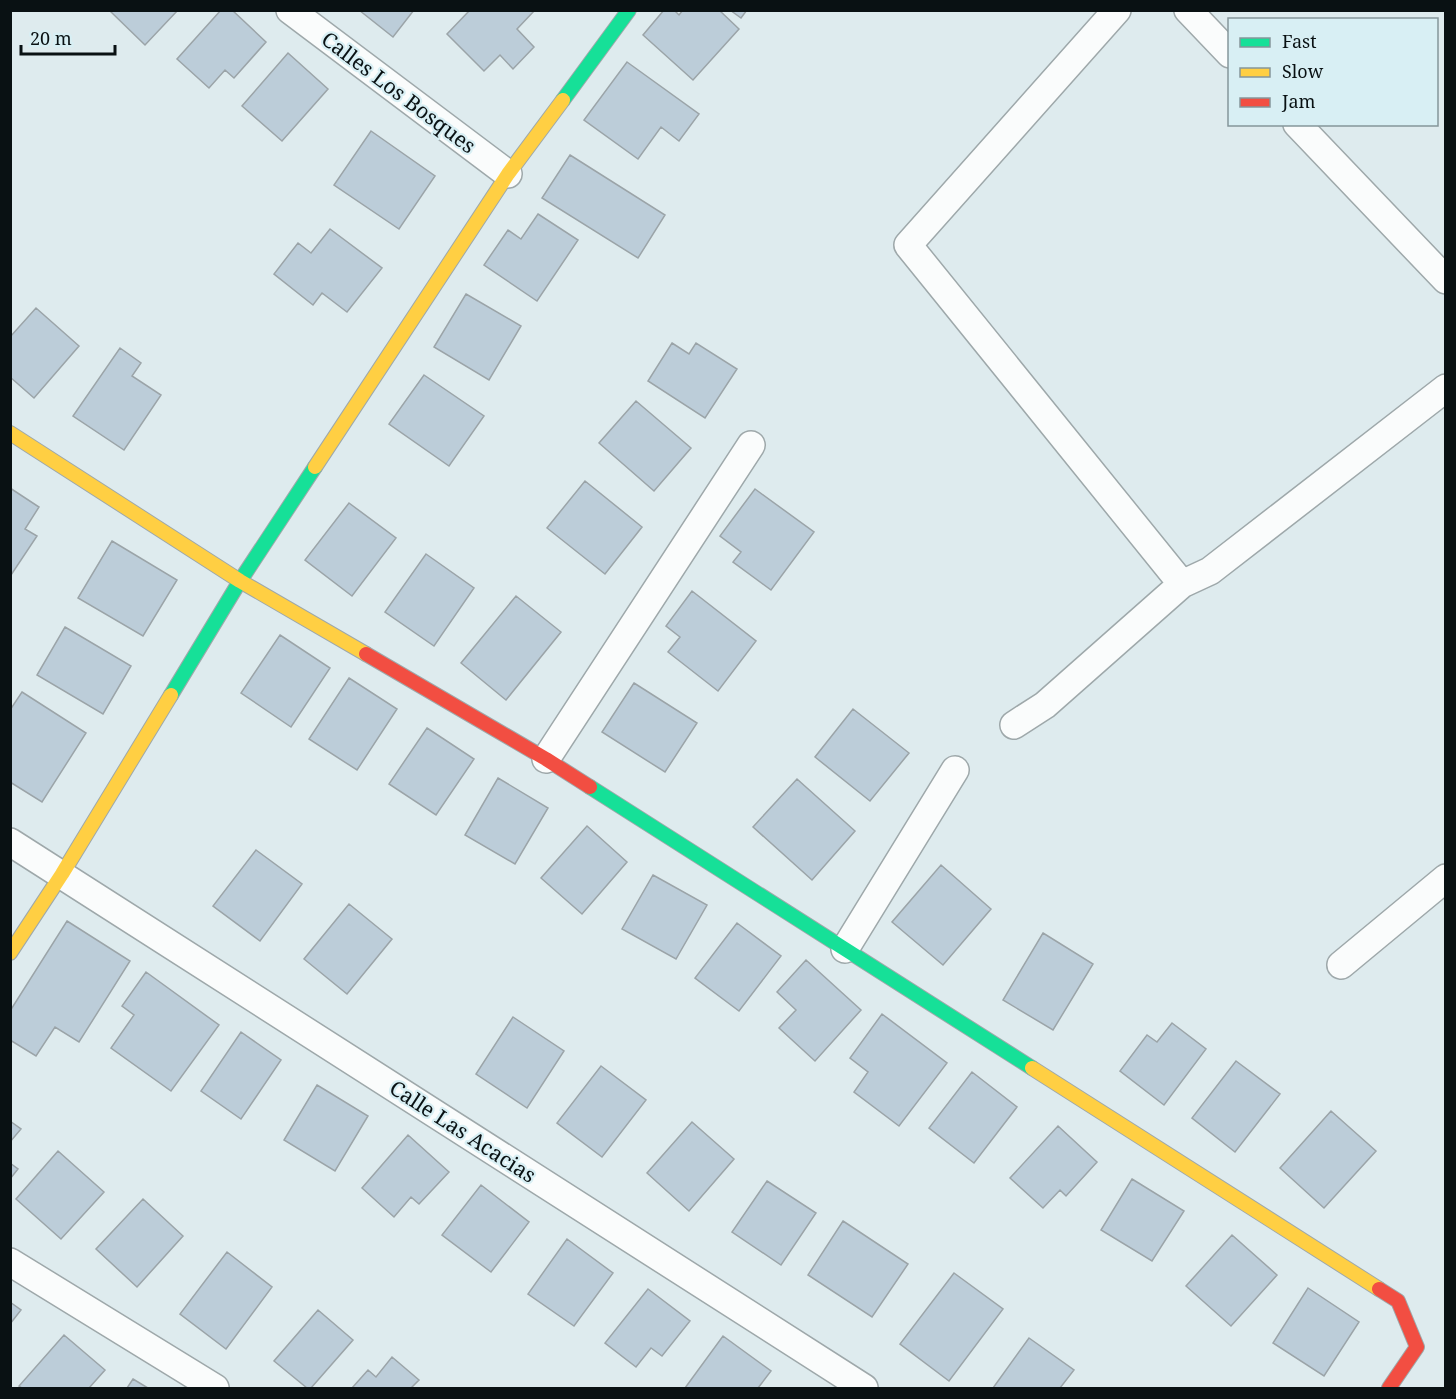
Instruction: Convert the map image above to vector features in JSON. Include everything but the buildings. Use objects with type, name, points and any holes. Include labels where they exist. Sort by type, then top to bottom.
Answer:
[{"type":"street","name":"Calles Los Bosques","points":[[290,10],[508,174]]},
{"type":"street","points":[[10,953],[62,874],[240,581],[508,174],[629,10]]},
{"type":"street","points":[[1117,10],[908,245],[1182,584]]},
{"type":"street","points":[[1188,10],[1228,52]]},
{"type":"street","points":[[1299,126],[1446,280]]},
{"type":"street","points":[[1014,725],[1045,705],[1182,584],[1210,571],[1446,388]]},
{"type":"street","points":[[10,433],[240,581],[546,759],[1398,1301],[1416,1347],[1389,1389]]},
{"type":"street","points":[[546,759],[752,445]]},
{"type":"street","points":[[845,949],[955,770]]},
{"type":"street","name":"Calle Las Acacias","points":[[10,842],[864,1389]]},
{"type":"street","points":[[1341,964],[1446,878]]},
{"type":"street","points":[[10,1262],[215,1389]]},
{"type":"traffic: fast","points":[[563,100],[629,10]]},
{"type":"traffic: fast","points":[[171,695],[240,581],[315,467]]},
{"type":"traffic: fast","points":[[590,787],[1032,1068]]},
{"type":"traffic: slow","points":[[315,467],[508,174],[563,100]]},
{"type":"traffic: slow","points":[[10,433],[240,581],[366,654]]},
{"type":"traffic: slow","points":[[10,953],[62,874],[171,695]]},
{"type":"traffic: slow","points":[[1032,1068],[1379,1289]]},
{"type":"traffic: jam","points":[[366,654],[590,787]]},
{"type":"traffic: jam","points":[[1379,1289],[1398,1301],[1417,1347],[1389,1388]]}]
